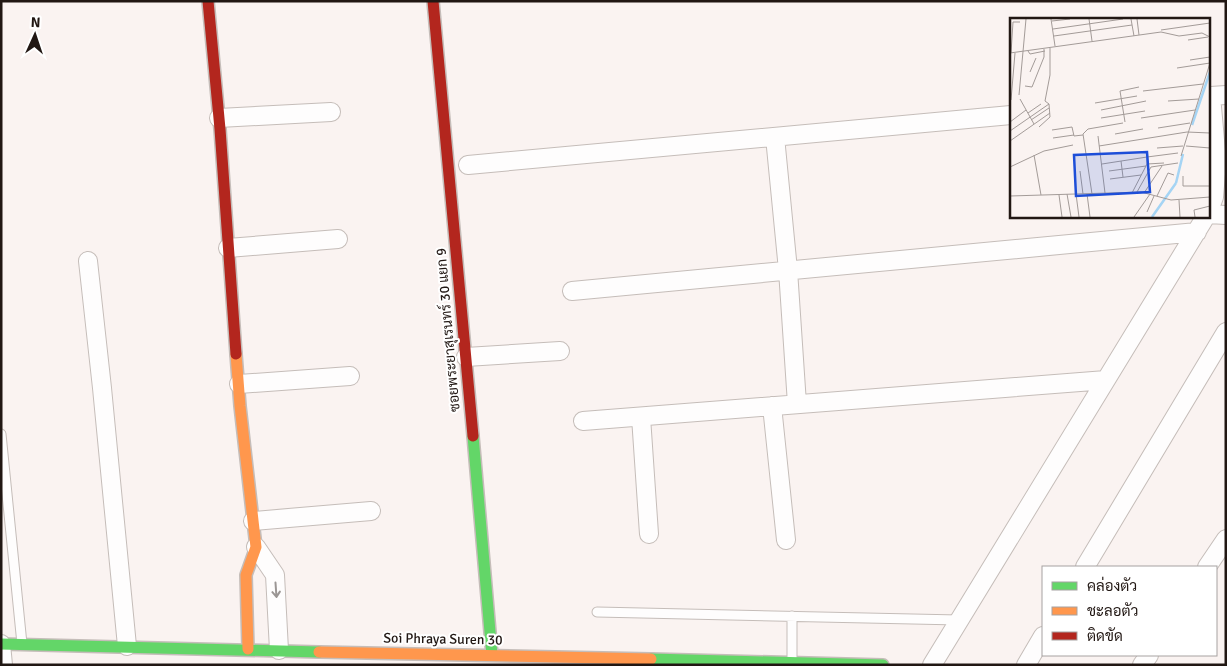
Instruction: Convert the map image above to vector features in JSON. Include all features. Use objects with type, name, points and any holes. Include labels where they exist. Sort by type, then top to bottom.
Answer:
[{"type":"street","points":[[208,1],[219,118],[239,384],[256,547],[246,575],[248,649]]},
{"type":"street","name":"ซอยพระยาสุเรนทร์ 30 แยก 9","points":[[433,1],[492,656]]},
{"type":"street","points":[[1210,209],[1214,198],[1217,162],[1215,96]]},
{"type":"street","points":[[219,118],[331,112]]},
{"type":"street","points":[[468,165],[1010,115]]},
{"type":"street","points":[[775,137],[788,270],[797,404]]},
{"type":"street","points":[[1210,214],[1226,215]]},
{"type":"street","points":[[932,665],[1206,218]]},
{"type":"street","points":[[572,290],[1197,232]]},
{"type":"street","points":[[228,248],[338,239]]},
{"type":"street","points":[[88,261],[127,646]]},
{"type":"street","points":[[1086,566],[1226,332]]},
{"type":"street","points":[[466,357],[560,351]]},
{"type":"street","points":[[239,384],[350,376]]},
{"type":"street","points":[[583,421],[1106,380]]},
{"type":"street","points":[[772,406],[786,540]]},
{"type":"street","points":[[641,417],[649,534]]},
{"type":"street","points":[[253,521],[371,511]]},
{"type":"street","points":[[1208,566],[1226,539]]},
{"type":"street","points":[[256,547],[275,575],[279,650]]},
{"type":"street","points":[[1026,665],[1042,638]]},
{"type":"street","points":[[1,644],[3,665]]},
{"type":"street","name":"Soi Phraya Suren 30","points":[[1,644],[127,646],[182,656],[248,649],[730,663],[792,662],[883,665]]},
{"type":"lane","points":[[1,434],[22,644]]},
{"type":"lane","points":[[597,612],[959,620]]},
{"type":"lane","points":[[792,616],[792,662]]},
{"type":"traffic: fast","points":[[473,436],[492,655]]},
{"type":"traffic: fast","points":[[1,644],[319,652]]},
{"type":"traffic: fast","points":[[651,659],[883,665]]},
{"type":"traffic: slow","points":[[236,354],[256,547],[246,575],[248,649]]},
{"type":"traffic: slow","points":[[319,652],[651,659]]},
{"type":"traffic: jam","points":[[208,1],[220,129],[236,354]]},
{"type":"traffic: jam","points":[[433,1],[473,436]]}]
